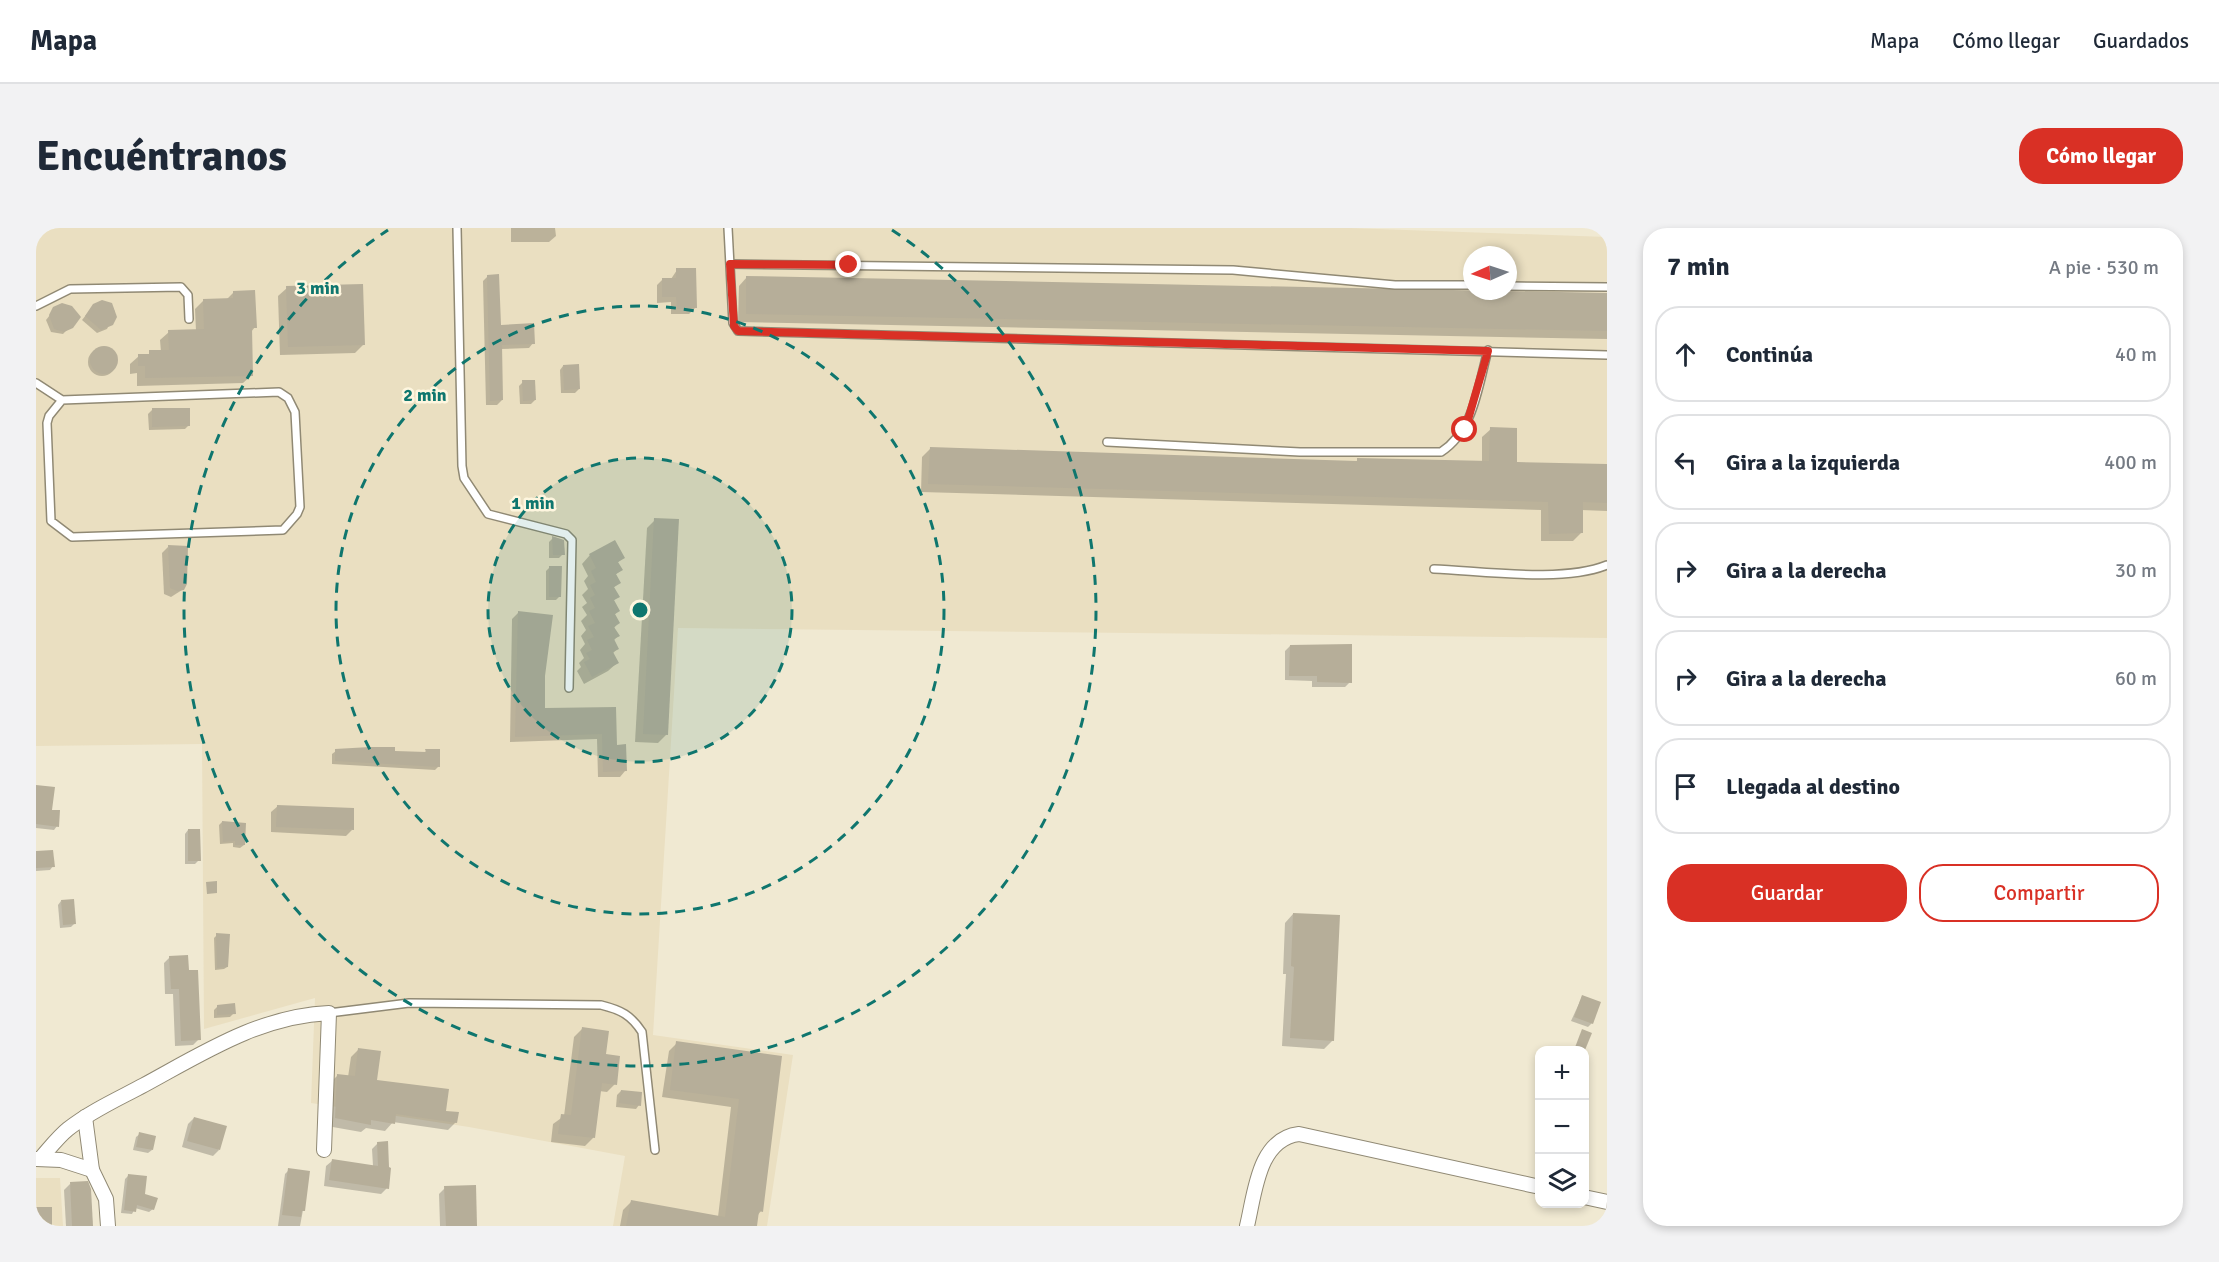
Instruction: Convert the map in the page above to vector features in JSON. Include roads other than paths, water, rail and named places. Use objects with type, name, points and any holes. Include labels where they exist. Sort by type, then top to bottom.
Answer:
[{"type":"street","points":[[38,1159],[61,1135],[85,1117],[248,1031],[296,1016],[330,1013],[324,1150]]},
{"type":"street","points":[[85,1117],[92,1170],[106,1199],[108,1226]]},
{"type":"street","points":[[1247,1226],[1269,1150],[1287,1135],[1299,1134],[1535,1186]]},
{"type":"street","points":[[38,1159],[61,1160],[92,1170]]},
{"type":"street","points":[[1589,1198],[1607,1202]]},
{"type":"lane","points":[[457,228],[464,478],[479,505],[488,514],[566,534],[572,540],[569,688]]},
{"type":"lane","points":[[728,228],[733,323],[738,331],[1607,355]]},
{"type":"lane","points":[[730,264],[1233,270],[1395,285],[1463,285]]},
{"type":"lane","points":[[1517,286],[1607,287]]},
{"type":"lane","points":[[36,306],[70,289],[181,287],[188,295],[189,319]]},
{"type":"lane","points":[[1107,442],[1300,452],[1412,451],[1427,454],[1441,452],[1454,444],[1465,430],[1488,351]]},
{"type":"lane","points":[[36,383],[62,400],[279,392],[288,398],[296,412],[300,507],[297,514],[283,531],[72,537],[51,521],[47,423],[49,416],[62,400]]},
{"type":"lane","points":[[1434,569],[1568,574],[1595,570],[1607,565]]},
{"type":"lane","points":[[330,1013],[409,1003],[601,1005],[621,1010],[633,1018],[642,1032],[655,1150]]}]
